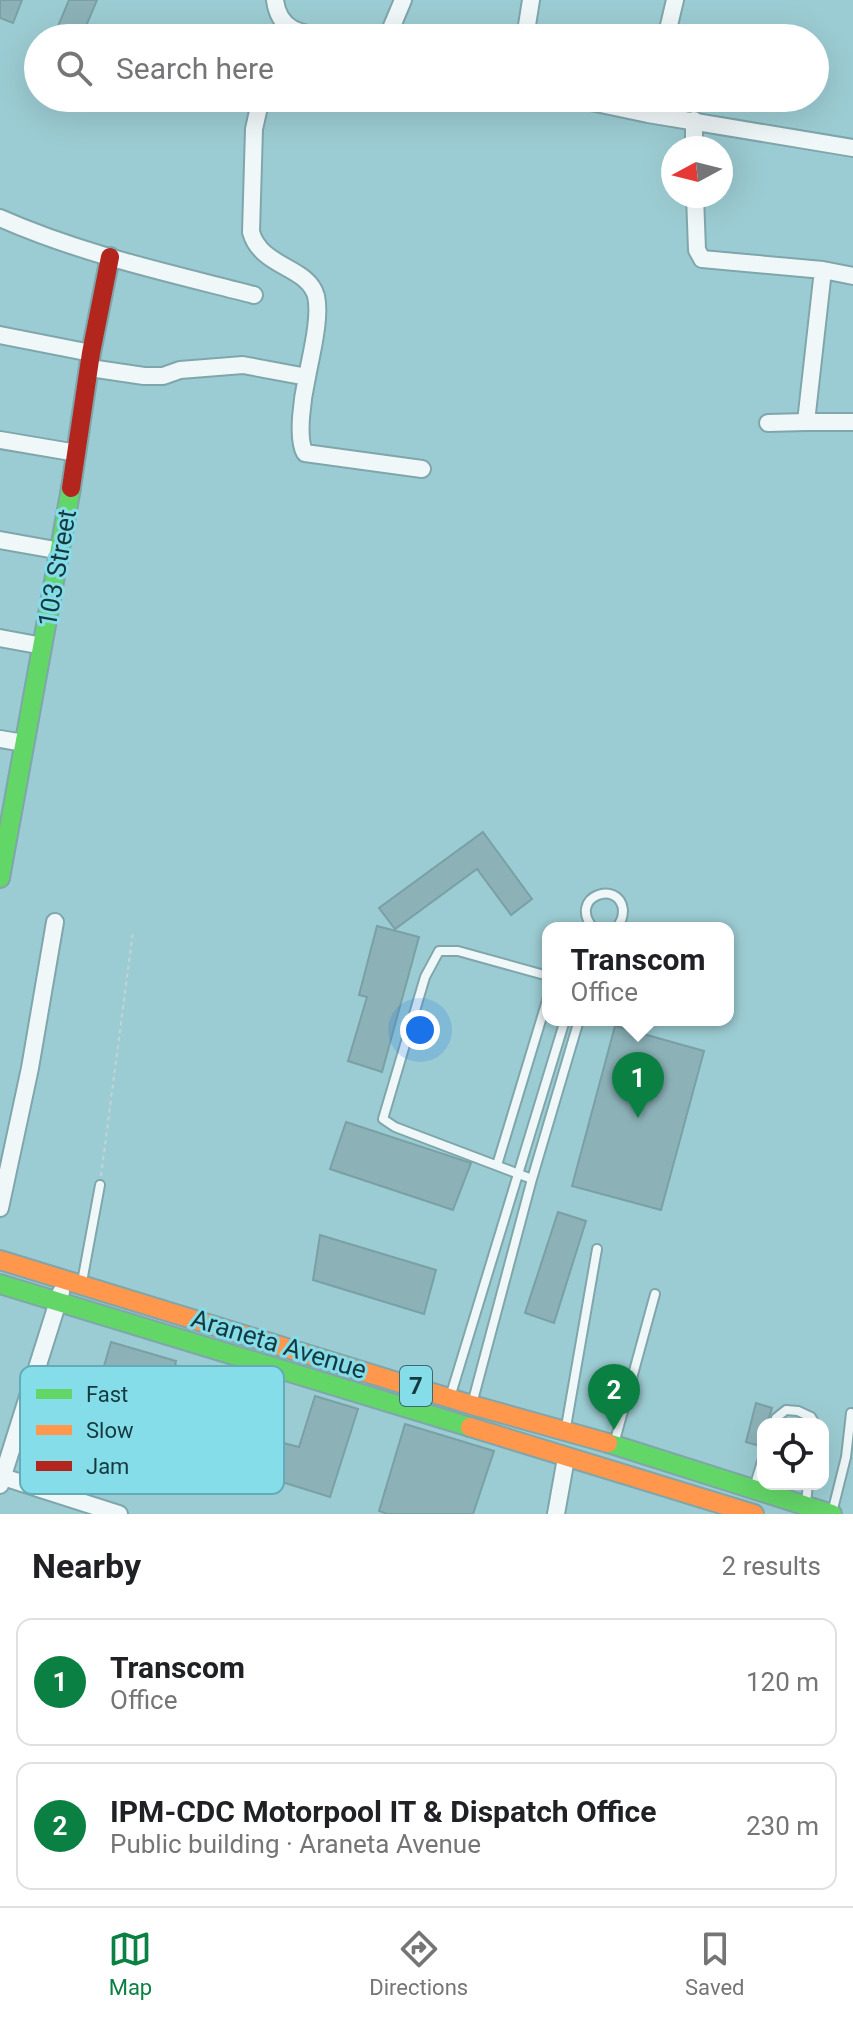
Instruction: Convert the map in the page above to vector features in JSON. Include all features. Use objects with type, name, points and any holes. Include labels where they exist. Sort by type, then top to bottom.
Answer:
[{"type":"main road","name":"103 Street","points":[[0,878],[3,845],[61,551],[90,360],[110,257]]},
{"type":"main road","name":"Araneta Avenue","points":[[0,1260],[472,1405],[614,1445],[805,1510],[832,1514]]},
{"type":"main road","name":"Araneta Avenue","points":[[0,1284],[268,1366]]},
{"type":"main road","points":[[184,1340],[191,1318]]},
{"type":"main road","name":"Araneta Avenue","points":[[284,1371],[566,1458],[718,1509],[750,1513]]},
{"type":"main road","points":[[515,1442],[523,1418]]},
{"type":"street","points":[[275,0],[282,24]]},
{"type":"street","points":[[393,24],[403,0]]},
{"type":"street","points":[[527,24],[531,0]]},
{"type":"street","points":[[669,24],[675,0]]},
{"type":"street","points":[[258,112],[254,129],[251,232],[254,244],[264,255],[302,278],[316,295],[317,309],[303,396],[302,449],[305,453],[422,469]]},
{"type":"street","points":[[669,112],[694,120],[853,148]]},
{"type":"street","points":[[694,120],[694,136]]},
{"type":"street","points":[[695,208],[697,250],[702,259],[823,270],[853,276]]},
{"type":"street","points":[[0,218],[38,235],[110,257],[254,295]]},
{"type":"street","points":[[806,422],[823,270]]},
{"type":"street","points":[[0,335],[144,376],[243,365],[307,377]]},
{"type":"street","points":[[768,423],[853,422]]},
{"type":"street","points":[[0,440],[77,453]]},
{"type":"street","points":[[0,540],[61,551]]},
{"type":"street","points":[[0,638],[43,646]]},
{"type":"street","points":[[0,739],[24,743]]},
{"type":"street","points":[[0,1208],[30,1068],[55,922]]},
{"type":"street","points":[[38,1366],[59,1301],[73,1282]]},
{"type":"street","points":[[1,1481],[20,1422]]},
{"type":"street","points":[[556,1514],[566,1458]]},
{"type":"street","points":[[47,1494],[119,1514]]},
{"type":"lane","points":[[588,922],[587,905],[598,895],[606,893],[616,897],[623,906],[620,922]]},
{"type":"lane","points":[[532,1179],[395,1127],[383,1119],[425,977],[439,951],[458,951],[542,974]]},
{"type":"lane","points":[[497,1165],[542,1017]]},
{"type":"lane","points":[[443,1420],[563,1026]]},
{"type":"lane","points":[[464,1427],[577,1026]]},
{"type":"lane","points":[[547,1079],[560,1083]]},
{"type":"lane","points":[[536,1115],[549,1120]]},
{"type":"lane","points":[[73,1282],[100,1185]]},
{"type":"lane","points":[[502,1227],[518,1232]]},
{"type":"lane","points":[[565,1432],[597,1249]]},
{"type":"lane","points":[[614,1445],[655,1294]]},
{"type":"lane","points":[[776,1418],[786,1410],[798,1411],[812,1418]]},
{"type":"lane","points":[[832,1514],[846,1457],[851,1413]]},
{"type":"lane","points":[[750,1513],[757,1477]]},
{"type":"lane","points":[[805,1510],[807,1490]]},
{"type":"path","points":[[100,1185],[133,931]]},
{"type":"building","points":[[0,0],[22,0],[13,23],[0,18]]},
{"type":"building","points":[[69,0],[97,0],[87,24],[59,24]]},
{"type":"building","points":[[483,832],[532,899],[511,915],[477,869],[395,929],[379,908]]},
{"type":"building","points":[[377,926],[419,937],[382,1072],[348,1061],[367,997],[359,995]]},
{"type":"building","points":[[615,1026],[704,1051],[661,1210],[572,1186]]},
{"type":"building","points":[[346,1122],[471,1163],[453,1210],[330,1169]]},
{"type":"building","points":[[558,1212],[586,1221],[554,1323],[525,1313]]},
{"type":"building","points":[[320,1235],[436,1270],[424,1314],[313,1280]]},
{"type":"building","points":[[111,1342],[176,1361],[175,1365],[178,1366],[104,1366]]},
{"type":"building","points":[[315,1396],[358,1409],[330,1497],[284,1483],[284,1443],[299,1447]]},
{"type":"building","points":[[756,1403],[772,1408],[769,1418],[757,1418],[757,1445],[746,1442]]},
{"type":"building","points":[[405,1424],[494,1451],[473,1514],[387,1514],[379,1511]]},
{"type":"traffic: fast","points":[[0,878],[71,488]]},
{"type":"traffic: fast","points":[[0,1284],[270,1366]]},
{"type":"traffic: fast","points":[[284,1370],[470,1427]]},
{"type":"traffic: fast","points":[[608,1443],[832,1514]]},
{"type":"traffic: slow","points":[[0,1260],[472,1405],[608,1443]]},
{"type":"traffic: slow","points":[[470,1427],[754,1514]]},
{"type":"traffic: jam","points":[[71,488],[91,353],[110,257]]},
{"type":"place","name":"Transcom","points":[[638,1118]]},
{"type":"place","name":"IPM-CDC Motorpool IT & Dispatch Office","points":[[614,1430]]}]
